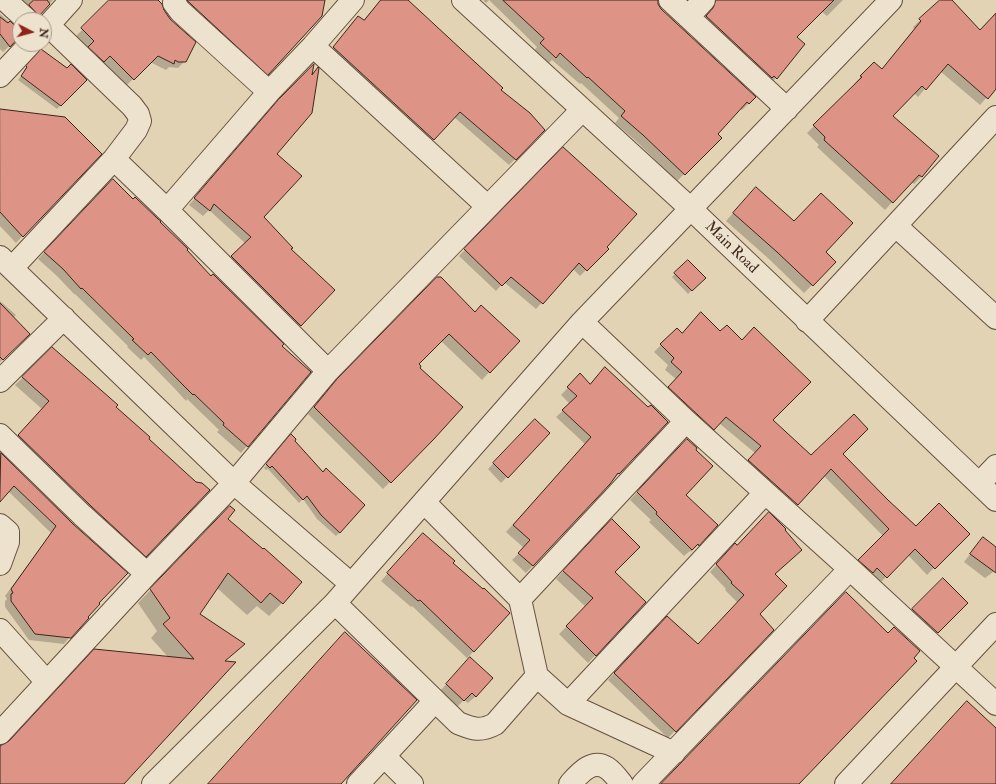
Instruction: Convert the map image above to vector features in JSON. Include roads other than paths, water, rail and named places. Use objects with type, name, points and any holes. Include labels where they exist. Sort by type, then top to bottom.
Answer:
[{"type":"street","points":[[5,0],[18,12]]},
{"type":"street","points":[[52,21],[71,0]]},
{"type":"street","points":[[175,0],[174,2],[180,11],[269,92]]},
{"type":"street","points":[[167,210],[269,92],[313,46],[353,0]]},
{"type":"street","name":"Main Road","points":[[463,0],[691,209],[996,500]]},
{"type":"street","points":[[670,0],[787,109]]},
{"type":"street","points":[[688,17],[704,0]]},
{"type":"street","points":[[153,784],[335,603],[582,322],[891,0]]},
{"type":"street","points":[[52,33],[132,106],[138,114],[140,121],[136,130],[114,159],[6,263],[234,483],[351,584]]},
{"type":"street","points":[[313,46],[487,206]]},
{"type":"street","points":[[0,76],[22,52]]},
{"type":"street","points":[[0,733],[147,574],[234,483],[328,371],[582,110]]},
{"type":"street","points":[[807,320],[996,117]]},
{"type":"street","points":[[114,159],[328,371]]},
{"type":"street","points":[[896,226],[996,318]]},
{"type":"street","points":[[0,381],[64,318]]},
{"type":"street","points":[[582,322],[686,421],[850,569],[996,704]]},
{"type":"street","points":[[520,599],[686,421]]},
{"type":"street","points":[[0,435],[82,515],[147,574]]},
{"type":"street","points":[[979,484],[996,466]]},
{"type":"street","points":[[568,704],[765,493]]},
{"type":"street","points":[[424,502],[520,599],[537,676],[568,704],[674,753]]},
{"type":"street","points":[[0,525],[8,532],[8,542],[0,564]]},
{"type":"street","points":[[643,784],[850,569]]},
{"type":"street","points":[[335,603],[458,723],[473,729],[486,729],[495,724],[537,676]]},
{"type":"street","points":[[846,784],[996,624]]},
{"type":"street","points":[[0,630],[47,682]]},
{"type":"street","points":[[358,784],[435,701]]},
{"type":"street","points":[[384,756],[412,784]]},
{"type":"street","points":[[570,784],[585,768],[597,764],[607,768],[622,784]]}]
